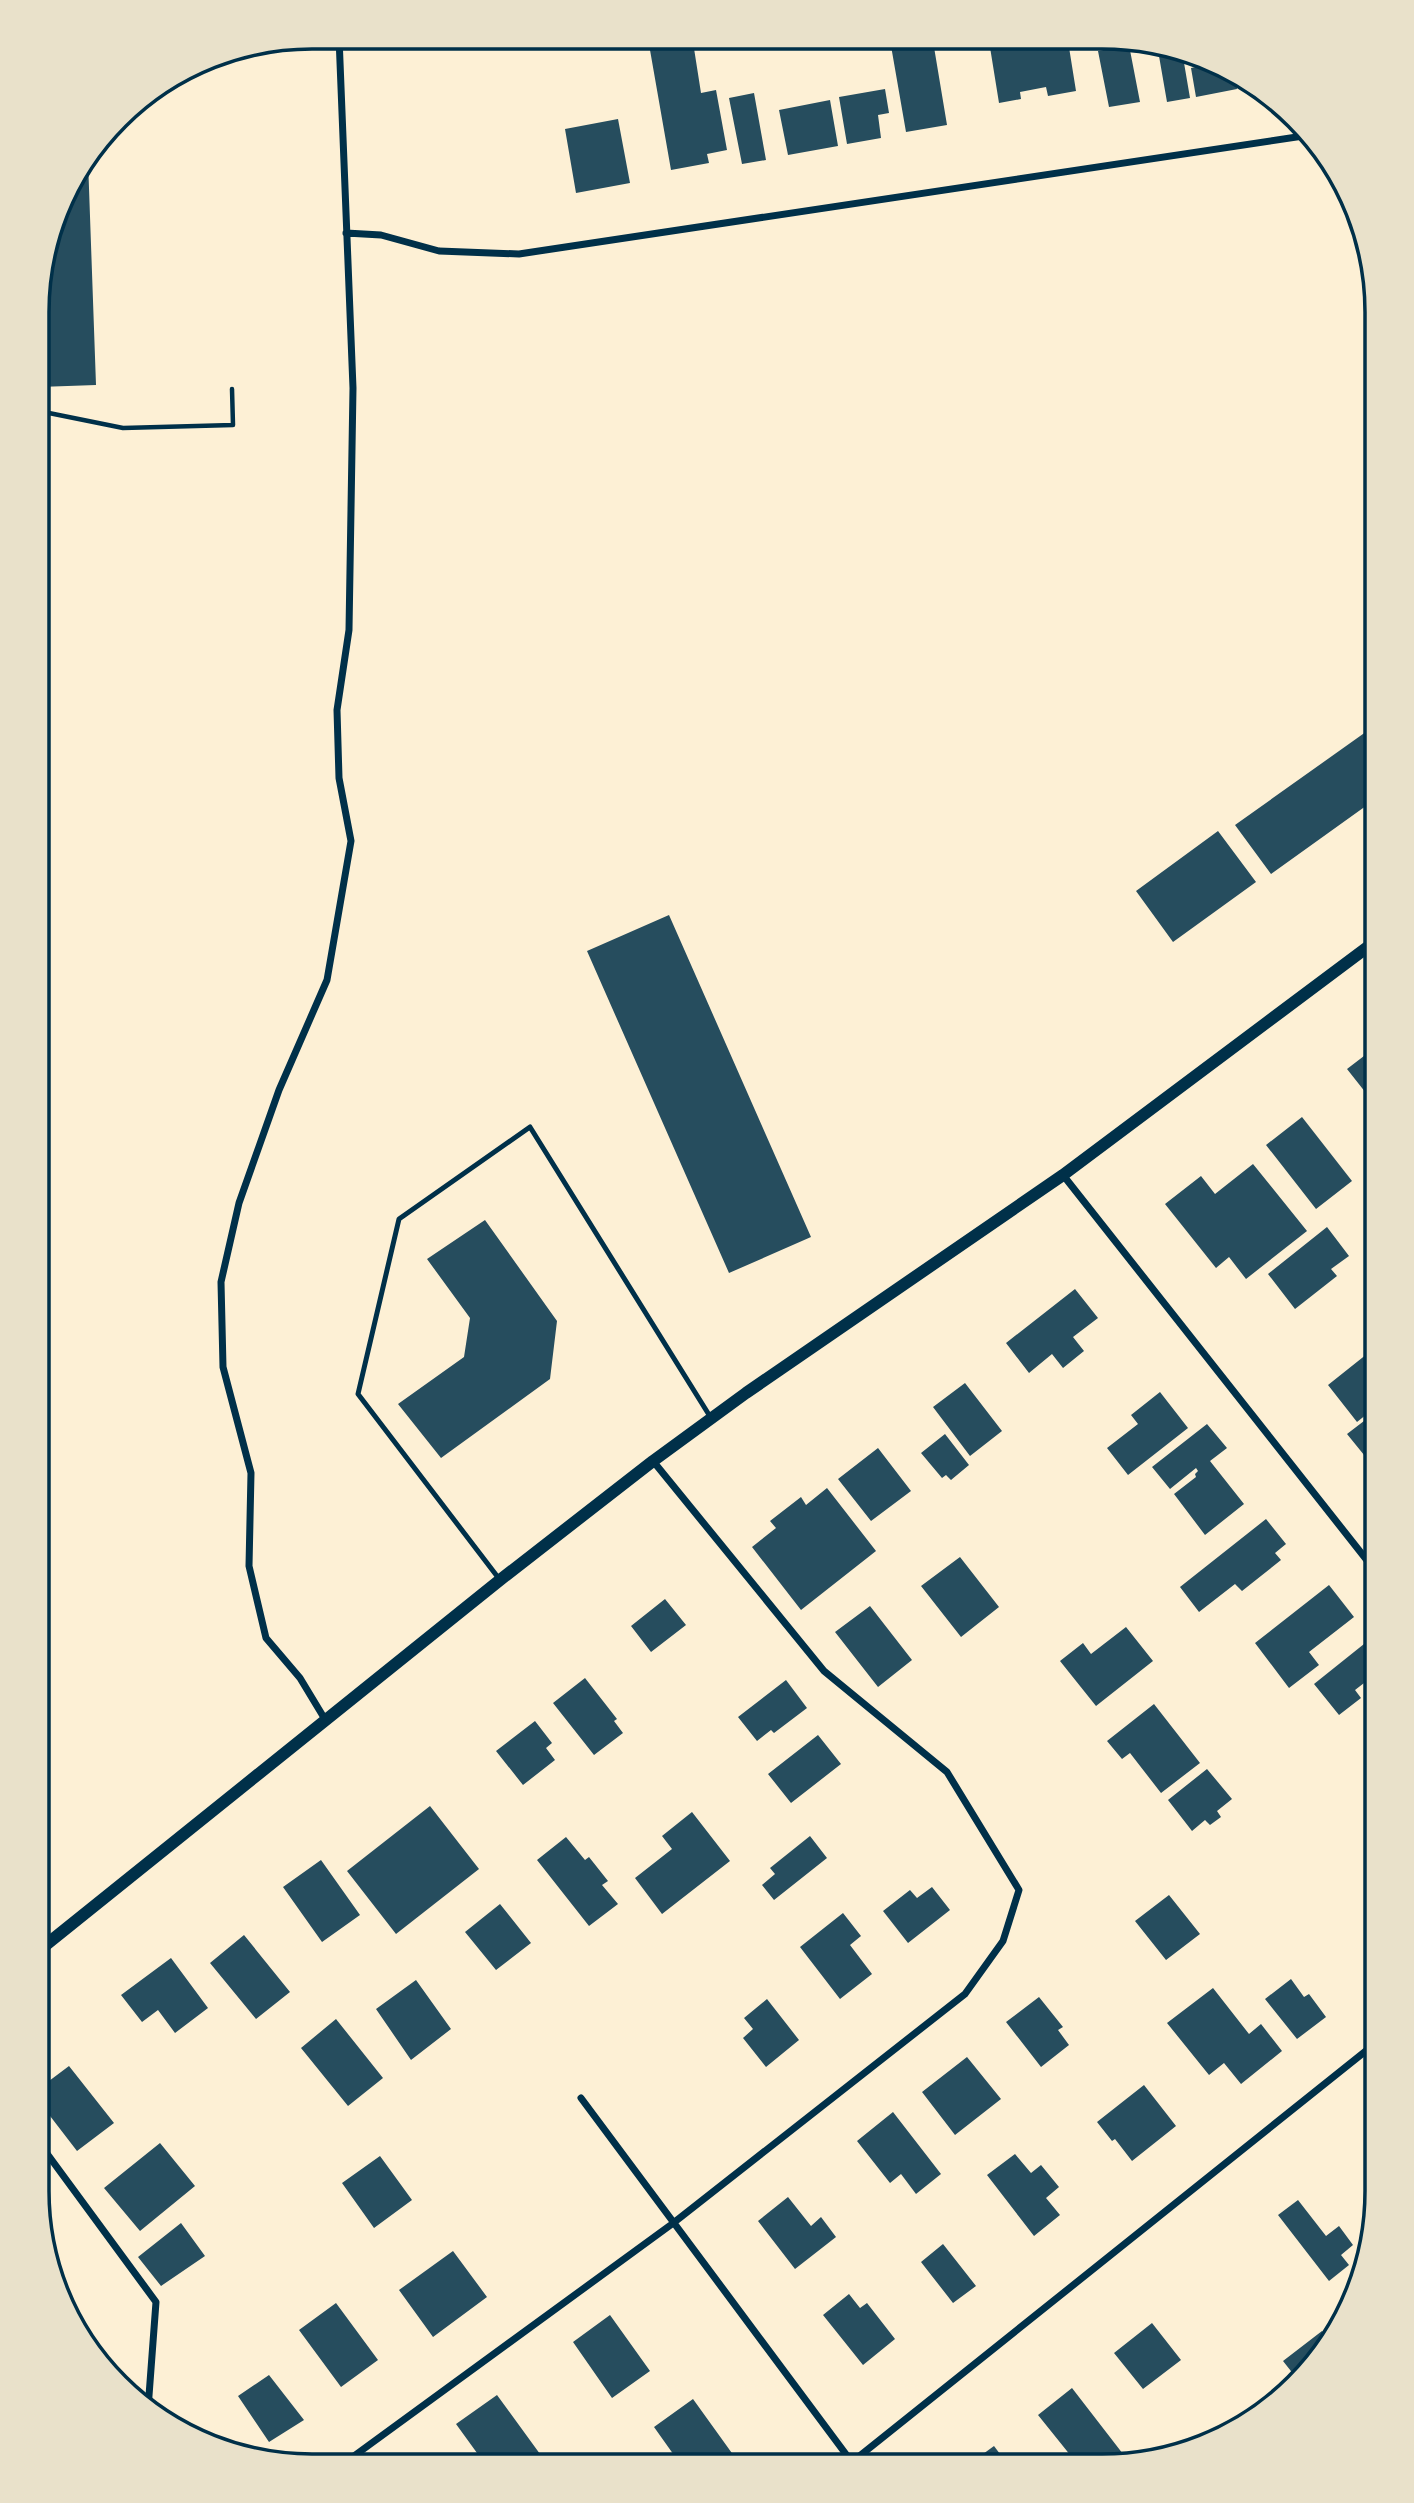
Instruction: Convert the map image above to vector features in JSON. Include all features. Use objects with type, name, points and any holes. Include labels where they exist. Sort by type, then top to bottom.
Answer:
[{"type":"street","points":[[326,1721],[300,1678],[266,1638],[249,1566],[251,1473],[223,1367],[221,1282],[239,1203],[279,1090],[327,980],[351,841],[339,778],[337,709],[349,630],[353,388],[339,49]]},
{"type":"street","points":[[346,233],[382,236],[439,251],[519,254],[1298,137]]},
{"type":"street","points":[[49,1942],[500,1580],[653,1461],[1063,1175],[1365,949]]},
{"type":"street","points":[[1063,1175],[1365,1558]]},
{"type":"street","points":[[357,2454],[672,2224],[965,1994],[1003,1941],[1019,1890],[947,1772],[824,1671],[653,1461]]},
{"type":"street","points":[[863,2454],[1365,2052]]},
{"type":"street","points":[[580,2098],[844,2454]]},
{"type":"street","points":[[49,2156],[156,2302],[149,2397]]},
{"type":"lane","points":[[500,1580],[358,1394],[399,1219],[530,1127],[711,1418]]},
{"type":"path","points":[[49,413],[123,428],[233,425],[232,390]]},
{"type":"building","points":[[694,49],[701,93],[716,90],[727,150],[707,154],[709,163],[671,170],[650,50]]},
{"type":"building","points":[[892,49],[934,49],[947,125],[906,132]]},
{"type":"building","points":[[990,49],[1069,49],[1076,91],[1048,96],[1046,87],[1020,92],[1021,99],[999,103]]},
{"type":"building","points":[[1098,51],[1130,51],[1140,102],[1109,107]]},
{"type":"building","points":[[1159,56],[1184,62],[1190,98],[1167,102]]},
{"type":"building","points":[[1191,68],[1203,69],[1233,84],[1237,89],[1196,97]]},
{"type":"building","points":[[885,89],[889,113],[878,115],[881,138],[847,144],[839,97]]},
{"type":"building","points":[[754,93],[766,160],[742,164],[729,98]]},
{"type":"building","points":[[830,100],[838,146],[788,155],[779,110]]},
{"type":"building","points":[[618,119],[630,183],[576,193],[565,129]]},
{"type":"building","points":[[88,174],[96,385],[49,387],[49,312],[54,261],[69,211]]},
{"type":"building","points":[[1365,733],[1365,807],[1271,874],[1235,825]]},
{"type":"building","points":[[1218,831],[1256,882],[1173,942],[1136,891]]},
{"type":"building","points":[[669,915],[811,1237],[729,1273],[587,951]]},
{"type":"building","points":[[1365,1055],[1365,1092],[1347,1069]]},
{"type":"building","points":[[1302,1117],[1352,1181],[1316,1209],[1266,1145]]},
{"type":"building","points":[[1253,1164],[1307,1231],[1246,1279],[1229,1257],[1216,1268],[1165,1204],[1201,1176],[1215,1194]]},
{"type":"building","points":[[485,1220],[557,1321],[550,1379],[441,1458],[398,1404],[464,1357],[470,1318],[427,1259]]},
{"type":"building","points":[[1327,1227],[1349,1256],[1331,1269],[1337,1276],[1295,1309],[1268,1274]]},
{"type":"building","points":[[1075,1289],[1098,1318],[1073,1337],[1084,1351],[1063,1368],[1052,1354],[1029,1373],[1006,1343]]},
{"type":"building","points":[[1365,1356],[1365,1416],[1357,1422],[1328,1385]]},
{"type":"building","points":[[965,1383],[1002,1431],[970,1456],[933,1407]]},
{"type":"building","points":[[1160,1392],[1188,1428],[1128,1475],[1107,1448],[1138,1424],[1131,1415]]},
{"type":"building","points":[[1365,1420],[1365,1456],[1347,1434]]},
{"type":"building","points":[[1207,1424],[1227,1448],[1210,1461],[1244,1504],[1205,1535],[1174,1494],[1196,1477],[1196,1468],[1170,1489],[1152,1467]]},
{"type":"building","points":[[945,1434],[969,1465],[951,1480],[946,1475],[942,1478],[921,1453]]},
{"type":"building","points":[[878,1448],[911,1491],[871,1521],[838,1479]]},
{"type":"building","points":[[827,1488],[876,1551],[801,1610],[752,1547],[776,1528],[770,1521],[801,1497],[806,1505]]},
{"type":"building","points":[[1266,1519],[1286,1544],[1275,1553],[1281,1560],[1242,1591],[1235,1584],[1199,1612],[1180,1587]]},
{"type":"building","points":[[960,1557],[999,1607],[961,1637],[921,1586]]},
{"type":"building","points":[[1329,1585],[1354,1617],[1309,1652],[1319,1665],[1289,1688],[1255,1643]]},
{"type":"building","points":[[665,1599],[686,1625],[651,1652],[631,1626]]},
{"type":"building","points":[[870,1606],[912,1660],[878,1687],[835,1632]]},
{"type":"building","points":[[1126,1627],[1153,1661],[1096,1706],[1060,1661],[1083,1643],[1091,1654]]},
{"type":"building","points":[[1365,1643],[1365,1682],[1355,1690],[1361,1698],[1339,1715],[1314,1684]]},
{"type":"building","points":[[585,1678],[617,1719],[614,1721],[623,1733],[594,1755],[553,1703]]},
{"type":"building","points":[[786,1680],[807,1708],[774,1733],[771,1730],[757,1741],[738,1717]]},
{"type":"building","points":[[1154,1704],[1200,1763],[1161,1793],[1130,1753],[1122,1759],[1107,1741]]},
{"type":"building","points":[[535,1721],[552,1743],[546,1748],[555,1760],[523,1785],[496,1751]]},
{"type":"building","points":[[818,1735],[841,1764],[791,1803],[768,1774]]},
{"type":"building","points":[[1207,1769],[1232,1799],[1217,1811],[1221,1817],[1210,1825],[1205,1820],[1192,1831],[1168,1800]]},
{"type":"building","points":[[430,1806],[479,1869],[396,1934],[347,1871]]},
{"type":"building","points":[[692,1812],[730,1861],[662,1914],[635,1878],[672,1849],[662,1836]]},
{"type":"building","points":[[810,1836],[827,1858],[774,1900],[762,1885],[775,1874],[770,1868]]},
{"type":"building","points":[[566,1837],[585,1860],[589,1857],[608,1881],[602,1885],[618,1904],[589,1926],[537,1860]]},
{"type":"building","points":[[321,1860],[360,1915],[322,1942],[283,1887]]},
{"type":"building","points":[[932,1887],[950,1910],[908,1943],[883,1911],[910,1890],[917,1898]]},
{"type":"building","points":[[1169,1895],[1200,1934],[1166,1960],[1135,1921]]},
{"type":"building","points":[[500,1904],[531,1943],[496,1970],[465,1932]]},
{"type":"building","points":[[843,1913],[861,1936],[850,1945],[872,1974],[840,1999],[800,1947]]},
{"type":"building","points":[[244,1935],[290,1992],[256,2019],[210,1963]]},
{"type":"building","points":[[171,1958],[208,2008],[175,2033],[158,2010],[142,2022],[121,1995]]},
{"type":"building","points":[[1291,1979],[1304,1997],[1309,1994],[1326,2017],[1297,2039],[1265,1999]]},
{"type":"building","points":[[416,1980],[451,2029],[411,2060],[376,2009]]},
{"type":"building","points":[[1213,1988],[1249,2034],[1261,2024],[1282,2051],[1241,2084],[1224,2063],[1209,2075],[1167,2023]]},
{"type":"building","points":[[1039,1997],[1063,2027],[1058,2030],[1069,2045],[1041,2067],[1006,2022]]},
{"type":"building","points":[[767,1999],[799,2040],[766,2067],[743,2038],[753,2029],[744,2018]]},
{"type":"building","points":[[336,2019],[383,2078],[348,2106],[301,2048]]},
{"type":"building","points":[[967,2057],[1001,2099],[955,2135],[922,2092]]},
{"type":"building","points":[[69,2066],[114,2123],[77,2151],[49,2115],[49,2081]]},
{"type":"building","points":[[1144,2085],[1176,2126],[1132,2161],[1097,2122]]},
{"type":"building","points":[[893,2112],[941,2174],[916,2194],[901,2174],[890,2183],[857,2141]]},
{"type":"building","points":[[160,2143],[195,2186],[140,2231],[104,2188]]},
{"type":"building","points":[[1015,2154],[1031,2173],[1041,2165],[1059,2187],[1046,2198],[1060,2215],[1034,2236],[987,2175]]},
{"type":"building","points":[[380,2156],[412,2200],[374,2228],[342,2183]]},
{"type":"building","points":[[788,2197],[811,2226],[821,2217],[836,2237],[795,2269],[758,2221]]},
{"type":"building","points":[[1298,2200],[1326,2236],[1339,2226],[1353,2245],[1341,2255],[1349,2265],[1329,2281],[1278,2215]]},
{"type":"building","points":[[181,2223],[205,2256],[161,2286],[138,2257]]},
{"type":"building","points":[[943,2244],[976,2286],[953,2303],[921,2262]]},
{"type":"building","points":[[453,2251],[487,2297],[433,2337],[399,2290]]},
{"type":"building","points":[[849,2294],[860,2308],[867,2303],[895,2339],[863,2365],[823,2315]]},
{"type":"building","points":[[336,2303],[378,2360],[341,2387],[299,2330]]},
{"type":"building","points":[[610,2315],[650,2371],[612,2398],[573,2342]]},
{"type":"building","points":[[1152,2323],[1181,2360],[1143,2389],[1114,2353]]},
{"type":"building","points":[[1322,2331],[1323,2333],[1311,2351],[1292,2373],[1283,2361]]},
{"type":"building","points":[[269,2375],[304,2420],[269,2442],[238,2396]]},
{"type":"building","points":[[1072,2388],[1122,2453],[1069,2454],[1038,2415]]},
{"type":"building","points":[[497,2395],[540,2454],[478,2454],[456,2424]]},
{"type":"building","points":[[693,2399],[733,2454],[673,2454],[654,2427]]},
{"type":"building","points":[[994,2446],[1000,2454],[983,2454]]}]
